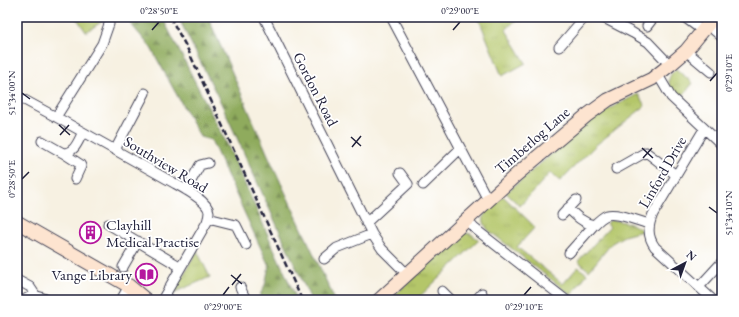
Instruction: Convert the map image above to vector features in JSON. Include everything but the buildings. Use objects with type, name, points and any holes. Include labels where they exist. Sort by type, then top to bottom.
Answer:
[{"type":"main road","name":"Timberlog Lane","points":[[379,300],[488,200],[586,116],[608,100],[658,75],[686,51],[708,24]]},
{"type":"main road","points":[[17,222],[129,286],[146,300]]},
{"type":"street","name":"Gordon Road","points":[[264,17],[372,234],[382,249],[407,274]]},
{"type":"street","points":[[391,17],[488,200]]},
{"type":"street","points":[[559,47],[585,17]]},
{"type":"street","points":[[602,17],[648,42],[670,65]]},
{"type":"street","points":[[647,26],[654,17]]},
{"type":"street","points":[[684,17],[708,24],[722,37]]},
{"type":"street","points":[[56,117],[102,44],[109,24]]},
{"type":"street","points":[[686,51],[711,72]]},
{"type":"street","points":[[658,75],[671,97],[722,145]]},
{"type":"street","points":[[115,150],[145,93]]},
{"type":"street","name":"Southview Road","points":[[17,96],[186,190],[207,206],[209,212],[208,218],[162,300]]},
{"type":"street","name":"Linford Drive","points":[[704,129],[676,174],[648,224],[649,236],[655,247],[713,300]]},
{"type":"street","points":[[63,153],[71,152],[73,150],[83,132]]},
{"type":"street","points":[[42,141],[80,164],[81,166],[75,178]]},
{"type":"street","points":[[423,185],[460,149]]},
{"type":"street","points":[[616,168],[646,152],[676,174]]},
{"type":"street","points":[[186,190],[200,165],[208,163]]},
{"type":"street","points":[[366,223],[408,184],[400,172]]},
{"type":"street","points":[[576,200],[565,212],[594,225]]},
{"type":"street","points":[[569,253],[602,217],[608,214],[614,214],[648,224]]},
{"type":"street","points":[[208,218],[236,225],[246,245]]},
{"type":"street","points":[[467,220],[474,228],[563,299]]},
{"type":"street","points":[[108,224],[181,267]]},
{"type":"street","points":[[324,259],[337,248],[372,234]]},
{"type":"street","points":[[123,267],[138,241]]},
{"type":"street","points":[[699,287],[722,262]]},
{"type":"street","points":[[17,280],[30,287],[36,296]]},
{"type":"street","points":[[121,300],[129,286]]},
{"type":"street","points":[[240,287],[246,300]]},
{"type":"street","points":[[442,292],[451,300]]},
{"type":"street","points":[[24,300],[28,297],[36,296],[47,300]]},
{"type":"green space","points":[[76,17],[109,17],[86,32]]},
{"type":"green space","points":[[125,17],[162,17],[228,146],[297,300],[262,300],[260,295],[265,285],[269,266],[211,140],[200,137],[151,48]]},
{"type":"green space","points":[[178,17],[208,17],[268,155],[335,300],[311,300],[221,103]]},
{"type":"green space","points":[[478,17],[519,17],[506,30],[526,63],[502,76]]},
{"type":"green space","points":[[676,69],[693,83],[680,99],[669,84],[670,77]]},
{"type":"green space","points":[[638,94],[645,106],[596,145],[560,181],[550,173],[520,206],[506,193],[590,121],[607,110]]},
{"type":"green space","points":[[503,196],[535,227],[517,247],[563,284],[578,267],[587,274],[571,295],[488,230],[485,224],[484,215],[490,207]]},
{"type":"green space","points":[[612,220],[633,225],[642,231],[624,236],[612,243],[589,271],[578,261],[610,227],[606,223]]},
{"type":"green space","points":[[464,233],[471,234],[479,240],[416,300],[393,300],[391,298]]},
{"type":"green space","points":[[197,251],[210,277],[173,293]]},
{"type":"railway","points":[[170,17],[188,50],[302,300]]},
{"type":"place","name":"Clayhill Medical Practise","points":[[91,233]]},
{"type":"place","name":"Vange Library","points":[[147,274]]}]
